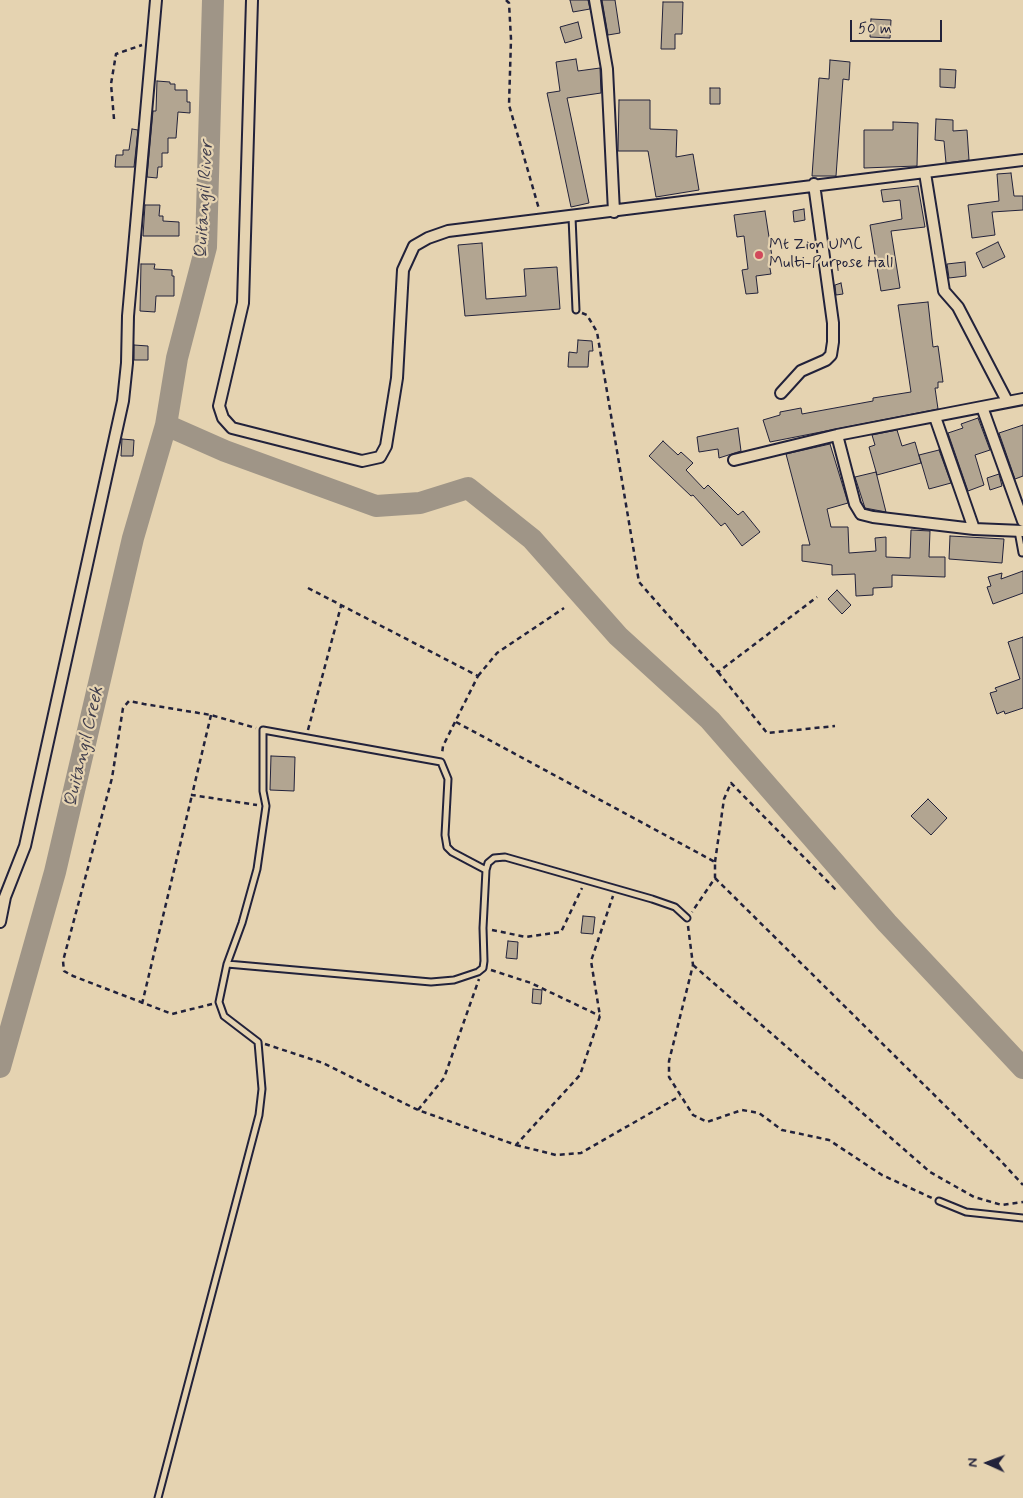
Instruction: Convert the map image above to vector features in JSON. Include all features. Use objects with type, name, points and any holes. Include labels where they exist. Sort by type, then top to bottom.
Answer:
[{"type":"street","points":[[0,922],[5,897],[26,846],[123,401],[127,363],[128,316],[156,0]]},
{"type":"street","points":[[252,0],[243,303],[219,406],[223,418],[232,428],[362,462],[380,457],[386,446],[397,378],[403,270],[414,246],[428,238],[448,231],[614,212],[814,184],[926,173],[1023,160]]},
{"type":"street","points":[[595,0],[607,69],[614,212]]},
{"type":"street","points":[[926,173],[944,291],[958,307],[1007,401]]},
{"type":"street","points":[[780,392],[801,371],[826,360],[831,355],[833,323],[814,184]]},
{"type":"street","points":[[734,460],[837,435],[1023,399]]},
{"type":"street","points":[[982,406],[1023,521]]},
{"type":"street","points":[[935,417],[974,529]]},
{"type":"street","points":[[837,435],[855,504],[861,514],[974,529],[1020,531]]},
{"type":"lane","points":[[572,217],[576,310]]},
{"type":"lane","points":[[1020,531],[1022,553]]},
{"type":"lane","points":[[158,1498],[259,1115],[262,1089],[258,1042],[224,1016],[219,1002],[227,964],[242,923],[257,869],[266,806],[263,791],[262,730],[306,736],[441,762],[448,779],[445,835],[447,847],[452,852],[486,870]]},
{"type":"lane","points":[[227,964],[431,982],[463,978],[483,968],[486,870],[488,863],[494,858],[505,857],[675,907],[687,918]]},
{"type":"lane","points":[[939,1201],[966,1212],[1023,1218]]},
{"type":"path","points":[[506,0],[509,3],[512,39],[509,105],[542,220]]},
{"type":"path","points":[[114,118],[112,84],[116,54],[152,42]]},
{"type":"path","points":[[576,310],[587,315],[597,332],[640,582],[718,672],[767,733],[836,726]]},
{"type":"path","points":[[308,588],[478,676]]},
{"type":"path","points":[[718,672],[817,597]]},
{"type":"path","points":[[306,736],[341,606]]},
{"type":"path","points":[[441,762],[442,746],[478,676],[497,653],[564,608]]},
{"type":"path","points":[[219,1002],[172,1014],[73,976],[64,971],[63,962],[112,778],[123,708],[129,702],[211,714],[262,730]]},
{"type":"path","points":[[142,1004],[211,714]]},
{"type":"path","points":[[456,722],[715,862]]},
{"type":"path","points":[[838,892],[731,783],[724,799],[715,862],[715,878],[687,918],[693,964],[669,1061],[669,1076],[693,1115],[708,1122],[742,1110],[759,1113],[782,1130],[829,1140],[882,1175],[939,1201]]},
{"type":"path","points":[[192,795],[266,806]]},
{"type":"path","points":[[715,878],[1000,1158],[1023,1185]]},
{"type":"path","points":[[483,928],[526,937],[561,932],[586,881]]},
{"type":"path","points":[[516,1145],[580,1075],[600,1016],[591,961],[615,890]]},
{"type":"path","points":[[693,964],[930,1172],[974,1197],[1002,1205],[1023,1202]]},
{"type":"path","points":[[418,1110],[444,1078],[483,968],[531,983],[600,1016]]},
{"type":"path","points":[[258,1042],[323,1063],[418,1110],[516,1145],[556,1155],[581,1154],[680,1096]]},
{"type":"building","points":[[570,0],[588,0],[590,9],[573,12]]},
{"type":"building","points":[[602,0],[615,0],[620,33],[608,35]]},
{"type":"building","points":[[663,2],[683,2],[682,34],[675,34],[675,49],[661,49]]},
{"type":"building","points":[[871,19],[891,20],[890,38],[870,37]]},
{"type":"building","points":[[578,22],[582,38],[565,43],[560,27]]},
{"type":"building","points":[[576,59],[578,71],[600,68],[601,93],[567,98],[589,203],[571,207],[547,93],[560,91],[556,62]]},
{"type":"building","points":[[830,60],[850,62],[849,80],[843,79],[836,176],[812,176],[819,78],[829,79]]},
{"type":"building","points":[[940,69],[956,70],[955,88],[940,87]]},
{"type":"building","points":[[157,81],[175,84],[175,90],[187,90],[187,102],[190,102],[190,113],[178,112],[176,138],[168,138],[168,153],[162,153],[162,167],[158,167],[157,178],[147,177],[153,111],[156,111]]},
{"type":"building","points":[[710,88],[720,88],[720,104],[710,104]]},
{"type":"building","points":[[619,100],[650,100],[650,129],[677,130],[676,157],[693,154],[699,190],[656,197],[648,151],[618,151]]},
{"type":"building","points":[[936,119],[953,120],[953,131],[967,130],[969,160],[946,163],[944,141],[935,140]]},
{"type":"building","points":[[893,122],[918,123],[917,166],[864,168],[864,130],[893,130]]},
{"type":"building","points":[[132,129],[138,130],[134,167],[115,167],[116,155],[123,155],[123,150],[129,150]]},
{"type":"building","points":[[1011,173],[1014,196],[1023,196],[1023,210],[992,212],[995,235],[972,238],[968,205],[999,201],[997,174]]},
{"type":"building","points":[[918,186],[925,227],[891,231],[900,288],[881,291],[870,225],[902,219],[900,200],[883,202],[881,190]]},
{"type":"building","points":[[145,205],[160,205],[159,216],[163,216],[163,221],[179,222],[179,236],[143,236]]},
{"type":"building","points":[[804,209],[805,220],[794,222],[793,211]]},
{"type":"building","points":[[765,211],[773,263],[769,263],[771,274],[756,276],[758,293],[746,294],[742,270],[748,269],[744,236],[737,237],[734,215]]},
{"type":"building","points":[[998,242],[1005,257],[983,268],[976,253]]},
{"type":"building","points":[[482,243],[486,299],[526,296],[524,269],[557,267],[560,309],[465,316],[458,245]]},
{"type":"building","points":[[965,262],[966,276],[949,278],[947,264]]},
{"type":"building","points":[[141,264],[155,264],[154,269],[172,270],[172,276],[174,276],[174,296],[156,296],[155,312],[140,311]]},
{"type":"building","points":[[841,283],[843,294],[836,295],[835,285]]},
{"type":"building","points":[[928,302],[933,347],[938,346],[943,382],[938,382],[938,388],[935,388],[938,409],[770,442],[763,420],[780,415],[780,412],[801,408],[802,414],[873,401],[873,398],[911,392],[898,305]]},
{"type":"building","points":[[578,340],[592,341],[593,351],[589,351],[588,367],[568,367],[569,352],[577,353]]},
{"type":"building","points":[[134,345],[148,346],[148,360],[134,360]]},
{"type":"building","points":[[978,418],[990,450],[975,455],[984,485],[968,491],[948,433],[963,428],[961,424]]},
{"type":"building","points":[[1023,425],[1023,476],[1015,479],[999,433]]},
{"type":"building","points":[[738,428],[741,451],[719,458],[718,449],[699,452],[697,437]]},
{"type":"building","points":[[897,430],[902,446],[915,442],[921,463],[877,475],[869,447],[875,445],[872,435]]},
{"type":"building","points":[[122,439],[134,440],[133,456],[121,456]]},
{"type":"building","points":[[663,441],[678,455],[681,452],[693,463],[686,470],[704,489],[708,485],[738,515],[743,511],[760,532],[742,546],[725,523],[721,526],[693,495],[691,496],[649,456]]},
{"type":"building","points":[[830,444],[848,503],[827,509],[831,527],[848,527],[849,553],[876,551],[875,538],[886,537],[886,557],[910,558],[911,530],[930,531],[929,557],[945,557],[945,577],[892,575],[892,587],[873,588],[873,595],[856,596],[855,574],[832,575],[832,565],[802,561],[802,545],[810,545],[786,454]]},
{"type":"building","points":[[939,450],[951,483],[929,489],[919,455]]},
{"type":"building","points":[[876,472],[886,512],[865,508],[855,477]]},
{"type":"building","points":[[999,474],[1002,486],[990,490],[987,478]]},
{"type":"building","points":[[950,536],[1004,539],[1002,563],[949,559]]},
{"type":"building","points":[[1023,571],[1023,593],[993,604],[987,587],[991,586],[988,577],[1002,573],[1001,579]]},
{"type":"building","points":[[837,590],[851,605],[842,614],[828,599]]},
{"type":"building","points":[[1023,637],[1023,708],[1005,714],[1004,711],[997,714],[990,693],[997,691],[995,688],[1020,679],[1008,642]]},
{"type":"building","points":[[271,756],[295,757],[294,791],[270,790]]},
{"type":"building","points":[[928,799],[947,818],[931,835],[911,816]]},
{"type":"building","points":[[583,916],[595,917],[593,934],[581,933]]},
{"type":"building","points":[[508,941],[518,942],[517,959],[506,958]]},
{"type":"building","points":[[533,989],[542,990],[541,1004],[532,1003]]},
{"type":"waterway","name":"Quitangil Creek","points":[[0,1067],[55,872],[133,538],[166,425],[177,358],[206,247],[213,0]]},
{"type":"waterway","points":[[166,425],[225,451],[376,506],[420,503],[468,488],[532,539],[618,636],[710,720],[887,923],[1023,1068]]},
{"type":"place","name":"Mt Zion UMC Multi-Purpose Hall","points":[[759,255]]},
{"type":"water label","name":"Quitangil River","points":[[205,200]]}]
